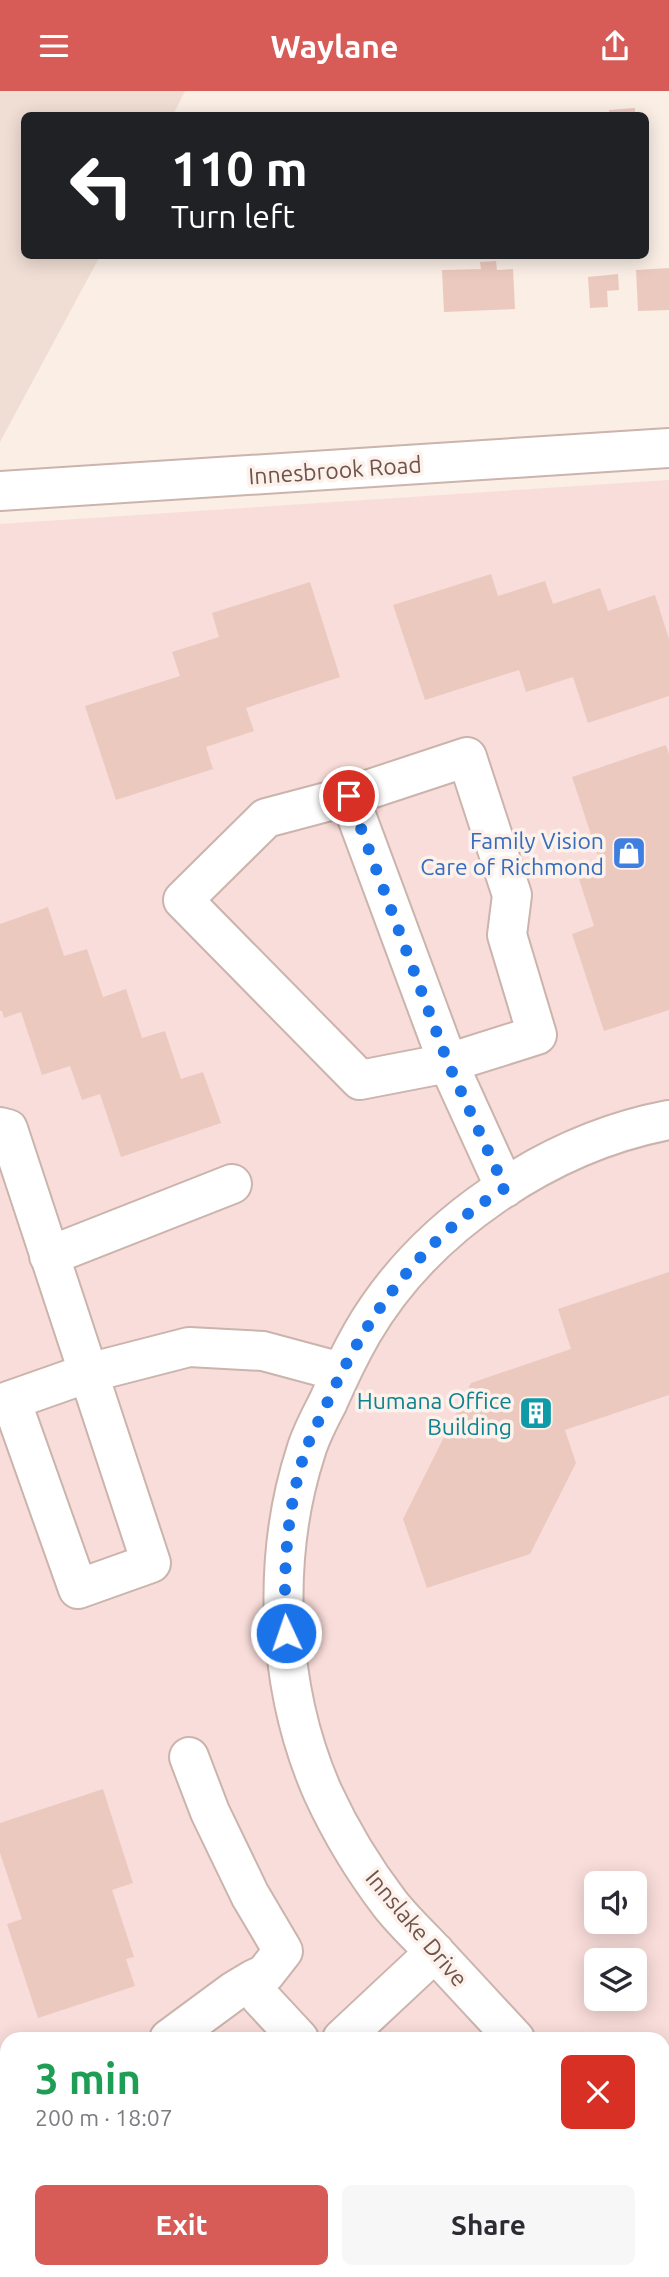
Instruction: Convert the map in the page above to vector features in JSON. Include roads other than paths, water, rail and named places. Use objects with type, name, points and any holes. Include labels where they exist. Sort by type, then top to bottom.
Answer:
[{"type":"street","name":"Innesbrook Road","points":[[0,491],[669,448]]},
{"type":"street","points":[[467,757],[512,895],[507,935],[537,1035],[448,1063],[360,1080],[183,900],[266,818],[349,796],[467,757]]},
{"type":"street","points":[[349,796],[448,1063],[505,1188]]},
{"type":"street","name":"Innslake Drive","points":[[509,2032],[391,1905],[341,1829],[323,1791],[299,1723],[291,1684],[284,1590],[288,1534],[295,1493],[306,1450],[341,1372],[363,1332],[388,1296],[424,1253],[449,1229],[505,1188],[547,1163],[600,1139],[669,1120]]},
{"type":"street","points":[[0,1127],[8,1129],[49,1256],[88,1373],[152,1563],[78,1589],[6,1402],[88,1373],[189,1347],[263,1351],[341,1372]]},
{"type":"street","points":[[49,1256],[232,1184]]},
{"type":"street","points":[[178,2032],[234,1991],[265,1973],[283,1951],[250,1895],[216,1824],[190,1757]]},
{"type":"street","points":[[349,2032],[435,1952]]},
{"type":"street","points":[[254,1979],[260,1997],[292,2032]]},
{"type":"place","name":"Family Vision Care of Richmond","points":[[629,853]]},
{"type":"place","name":"Humana Office Building","points":[[536,1413]]}]
